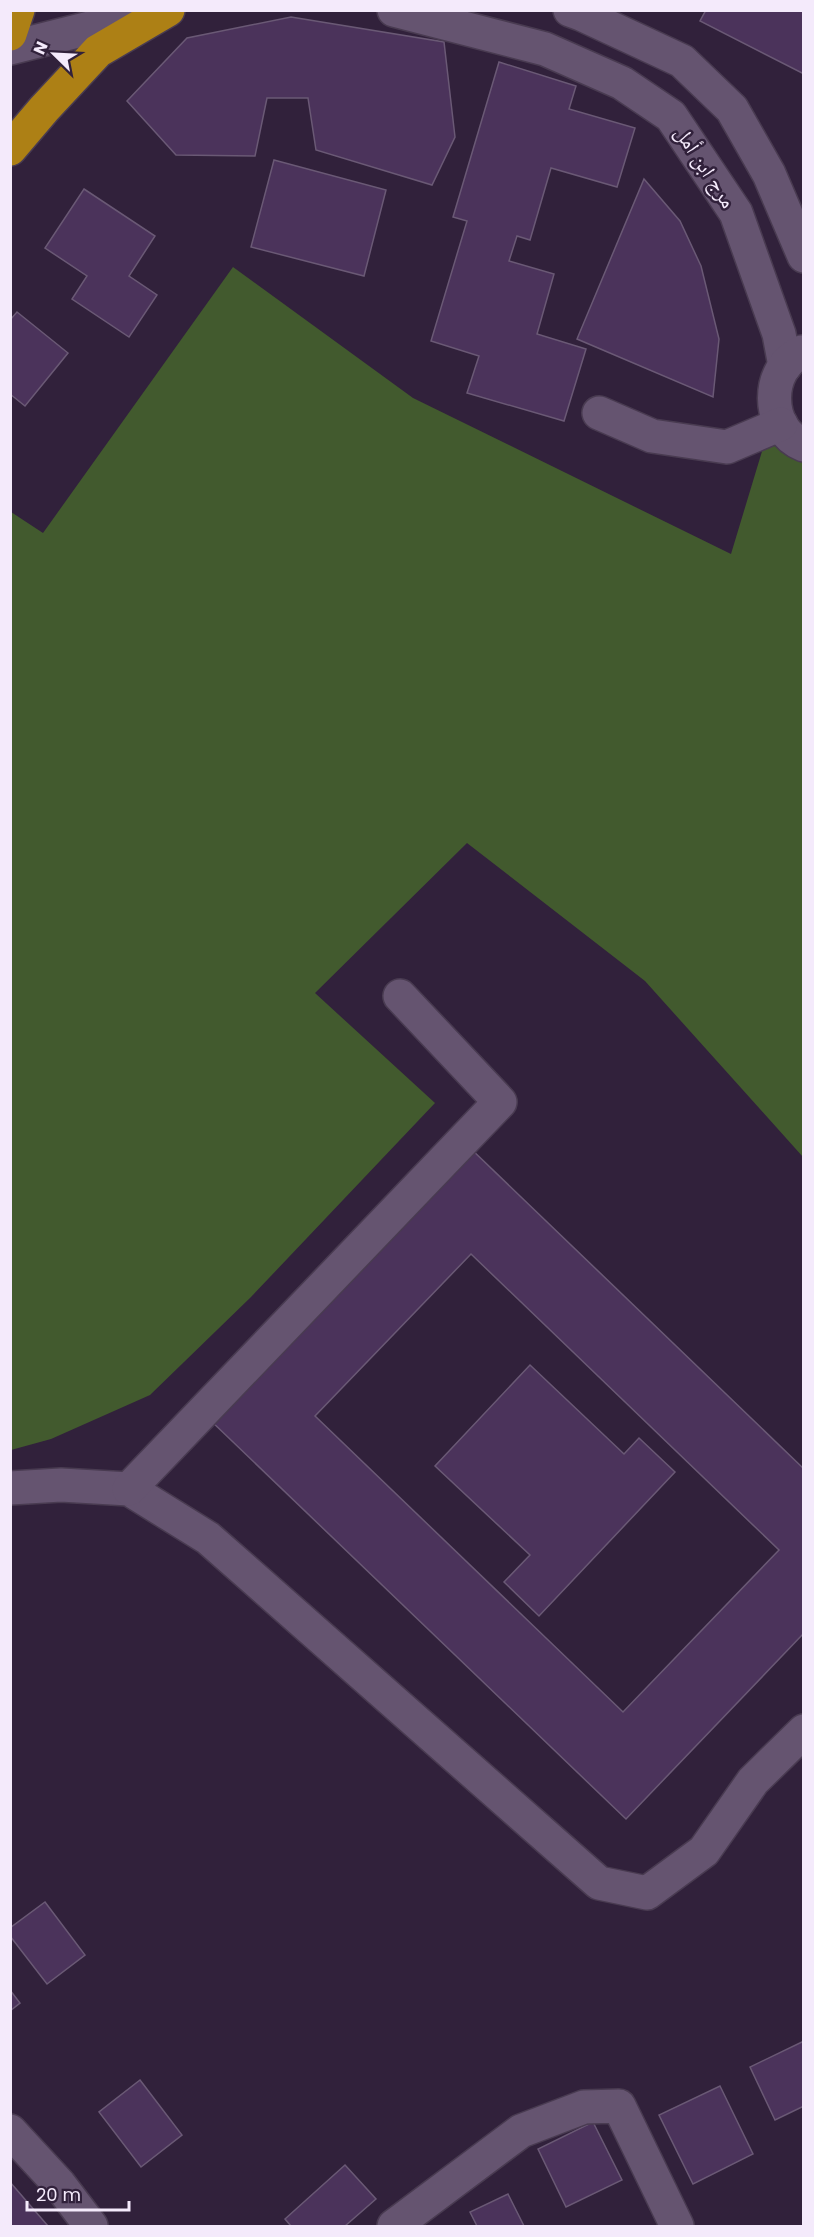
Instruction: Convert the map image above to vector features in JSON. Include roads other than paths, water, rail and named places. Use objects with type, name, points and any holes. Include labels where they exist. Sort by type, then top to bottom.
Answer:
[{"type":"highway","points":[[10,34],[18,10]]},
{"type":"highway","points":[[10,149],[98,51],[168,10]]},
{"type":"street","points":[[10,48],[160,10]]},
{"type":"street","name":"مرج ابن أمل","points":[[394,10],[545,49],[622,83],[671,116],[736,213],[779,334],[794,358]]},
{"type":"street","points":[[570,10],[682,61],[732,109],[769,174],[804,256]]},
{"type":"street","points":[[792,434],[776,416],[773,398],[776,381],[794,358]]},
{"type":"street","points":[[598,413],[652,436],[727,447],[792,434]]},
{"type":"street","points":[[129,1489],[500,1102],[400,996]]},
{"type":"street","points":[[10,1488],[61,1485],[129,1489],[208,1538],[599,1883],[646,1893],[704,1851],[753,1781],[804,1731]]},
{"type":"street","points":[[394,2226],[521,2131],[584,2108],[619,2106],[677,2226]]},
{"type":"street","points":[[10,2132],[59,2184],[91,2226]]}]
